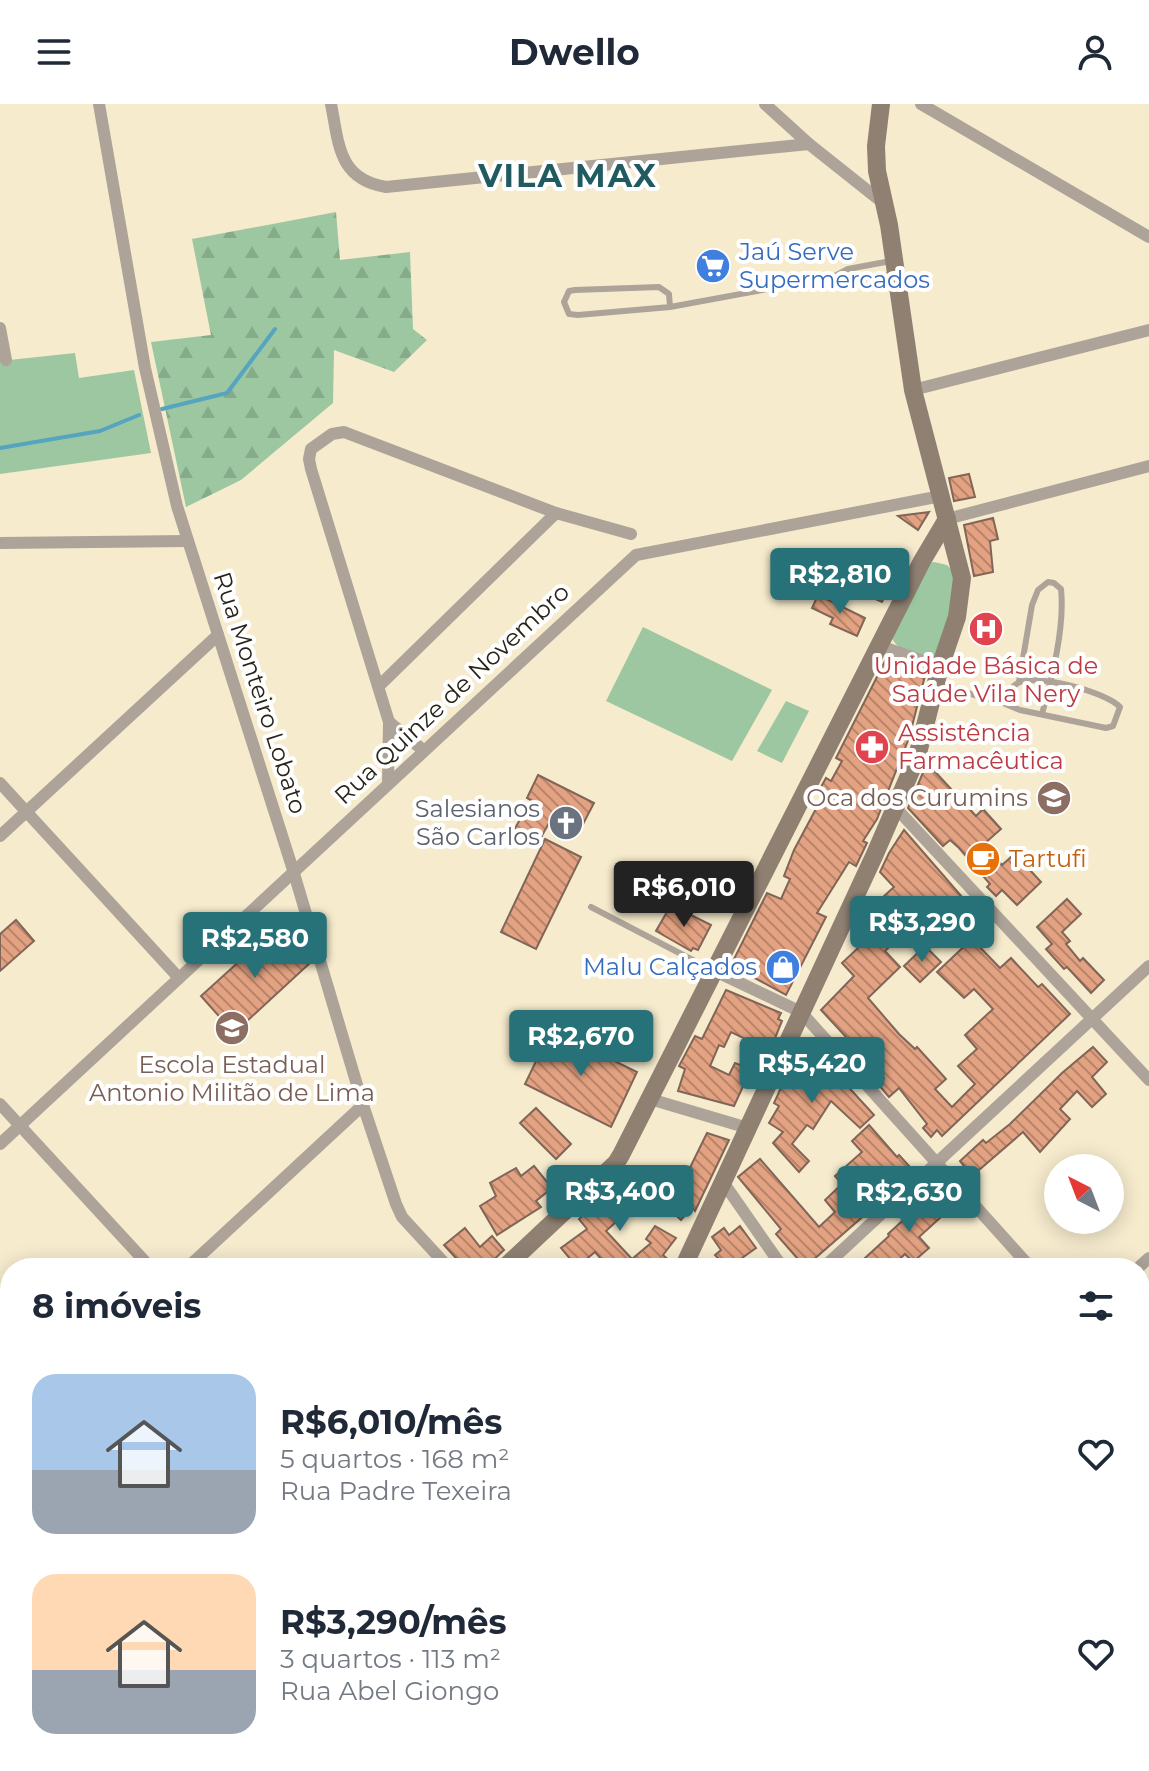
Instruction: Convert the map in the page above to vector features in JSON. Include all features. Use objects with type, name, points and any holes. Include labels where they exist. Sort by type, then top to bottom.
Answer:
[{"type":"main road","points":[[688,1258],[917,757],[962,591],[960,571],[913,390],[882,202],[876,146],[881,104]]},
{"type":"main road","points":[[515,1258],[616,1163],[922,561],[947,519]]},
{"type":"main road","points":[[922,561],[930,558],[949,562],[960,571]]},
{"type":"street","name":"Rua Monteiro Lobato","points":[[99,104],[145,368],[177,506],[396,1204],[402,1217],[440,1258]]},
{"type":"street","points":[[331,104],[341,155],[348,168],[359,178],[386,187],[809,144]]},
{"type":"street","points":[[765,104],[809,144],[882,202]]},
{"type":"street","points":[[921,104],[1149,237]]},
{"type":"street","points":[[0,328],[6,360]]},
{"type":"street","points":[[913,390],[1149,330]]},
{"type":"street","points":[[388,783],[389,722],[311,469],[311,449],[332,434],[344,432],[556,513],[631,534]]},
{"type":"street","points":[[947,519],[1149,466]]},
{"type":"street","name":"Rua Quinze de Novembro","points":[[0,1144],[636,555],[941,496]]},
{"type":"street","points":[[379,686],[556,513]]},
{"type":"street","points":[[0,543],[188,541]]},
{"type":"street","points":[[0,836],[218,635]]},
{"type":"street","points":[[880,646],[938,676]]},
{"type":"street","points":[[389,722],[423,750]]},
{"type":"street","points":[[0,783],[179,978]]},
{"type":"street","points":[[895,807],[1149,1080]]},
{"type":"street","points":[[834,1258],[1149,966]]},
{"type":"street","points":[[715,971],[801,1012],[1022,1258]]},
{"type":"street","points":[[650,1099],[748,1128]]},
{"type":"street","points":[[0,1104],[142,1258]]},
{"type":"street","points":[[198,1258],[363,1105]]},
{"type":"street","points":[[723,1182],[776,1258]]},
{"type":"lane","points":[[833,277],[849,280],[895,268]]},
{"type":"lane","points":[[670,307],[669,294],[659,287],[575,290],[569,291],[564,302],[569,314],[578,315],[670,307],[833,277],[848,269],[895,268]]},
{"type":"lane","points":[[1019,682],[1032,605],[1038,590],[1048,582],[1054,583],[1061,589],[1063,604],[1042,714]]},
{"type":"lane","points":[[938,676],[1003,703],[1106,728],[1113,726],[1120,712],[1113,699],[1088,689],[1034,679],[1019,682],[1011,688],[1003,703]]},
{"type":"lane","points":[[591,907],[715,971]]},
{"type":"green space","points":[[336,212],[340,260],[410,252],[413,329],[427,340],[394,372],[334,350],[333,403],[241,480],[186,507],[151,342],[211,335],[192,239]]},
{"type":"green space","points":[[75,353],[79,378],[134,370],[151,453],[0,474],[0,361]]},
{"type":"green space","points":[[928,563],[947,565],[958,576],[938,661],[904,650],[891,636]]},
{"type":"green space","points":[[643,627],[772,690],[732,761],[606,701]]},
{"type":"green space","points":[[786,701],[809,711],[782,763],[757,751]]},
{"type":"building","points":[[969,474],[975,497],[954,501],[949,478]]},
{"type":"building","points":[[929,512],[918,530],[898,516]]},
{"type":"building","points":[[993,518],[998,539],[990,541],[993,572],[974,576],[964,525]]},
{"type":"building","points":[[877,577],[891,584],[882,602],[870,593]]},
{"type":"building","points":[[818,595],[865,618],[857,636],[830,624],[833,618],[812,608]]},
{"type":"building","points":[[886,659],[926,672],[909,738],[877,819],[863,841],[867,843],[856,866],[849,862],[817,913],[826,917],[786,995],[731,965],[767,893],[781,899],[790,879],[784,876],[794,850],[826,790],[821,787],[826,778],[831,781],[842,761],[836,758]]},
{"type":"building","points":[[927,763],[976,816],[983,809],[1001,829],[984,844],[1002,865],[1020,849],[1034,865],[1029,869],[1041,882],[1017,905],[1002,890],[996,896],[987,887],[990,884],[959,848],[950,840],[943,846],[908,808]]},
{"type":"building","points":[[538,775],[594,803],[582,826],[555,812],[538,843],[514,830],[531,800],[527,798]]},
{"type":"building","points":[[904,830],[969,905],[952,921],[943,910],[929,923],[922,916],[885,951],[900,967],[868,998],[899,1034],[915,1049],[917,1047],[946,1079],[935,1089],[952,1107],[975,1084],[958,1066],[977,1049],[965,1035],[993,1009],[974,989],[964,998],[937,972],[972,939],[1000,968],[1011,958],[1038,987],[1042,984],[1070,1014],[942,1136],[937,1130],[931,1137],[923,1128],[927,1124],[899,1088],[889,1097],[878,1084],[884,1078],[821,1010],[854,976],[842,963],[875,932],[861,917],[894,887],[880,872]]},
{"type":"building","points":[[545,839],[581,857],[536,949],[501,932]]},
{"type":"building","points":[[1067,899],[1081,914],[1062,932],[1070,941],[1066,944],[1080,961],[1083,958],[1104,980],[1091,993],[1046,949],[1052,944],[1037,927]]},
{"type":"building","points":[[671,905],[711,925],[698,950],[693,948],[691,951],[656,931]]},
{"type":"building","points":[[16,920],[34,941],[0,971],[0,934]]},
{"type":"building","points":[[277,927],[310,963],[234,1033],[201,996]]},
{"type":"building","points":[[925,946],[941,962],[920,982],[904,966]]},
{"type":"building","points":[[726,990],[781,1013],[778,1019],[782,1021],[762,1070],[744,1062],[752,1042],[731,1032],[724,1047],[719,1045],[710,1066],[729,1075],[735,1063],[751,1069],[734,1106],[678,1091],[685,1069],[679,1066],[695,1036],[702,1039]]},
{"type":"building","points":[[551,1030],[637,1072],[611,1127],[525,1084]]},
{"type":"building","points":[[1093,1047],[1107,1062],[1092,1077],[1106,1094],[1092,1107],[1077,1091],[1060,1109],[1070,1119],[1040,1152],[1023,1132],[972,1176],[960,1161],[983,1140],[986,1143],[1010,1124]]},
{"type":"building","points":[[819,1055],[874,1115],[860,1128],[831,1101],[813,1129],[807,1125],[792,1144],[809,1161],[799,1172],[773,1143],[783,1132],[769,1123],[779,1106],[774,1103],[790,1068],[798,1072]]},
{"type":"building","points":[[536,1108],[571,1144],[556,1159],[520,1123]]},
{"type":"building","points":[[869,1125],[910,1167],[880,1195],[883,1199],[815,1258],[797,1258],[776,1234],[781,1229],[738,1177],[760,1159],[819,1227],[835,1212],[825,1200],[842,1184],[835,1176],[862,1152],[852,1141]]},
{"type":"building","points":[[707,1133],[729,1140],[695,1211],[692,1207],[681,1220],[662,1202],[675,1192],[677,1194]]},
{"type":"building","points":[[534,1166],[552,1188],[536,1201],[541,1207],[497,1235],[480,1206],[496,1196],[490,1183],[516,1168],[521,1176]]},
{"type":"building","points":[[641,1177],[659,1197],[649,1207],[646,1203],[632,1216],[628,1211],[606,1231],[631,1258],[600,1258],[595,1252],[588,1258],[569,1258],[561,1248],[587,1229],[579,1219],[601,1199],[607,1205]]},
{"type":"building","points":[[936,1190],[952,1207],[919,1237],[929,1248],[918,1258],[909,1258],[905,1254],[901,1258],[865,1258]]},
{"type":"building","points":[[655,1226],[676,1238],[663,1255],[666,1258],[633,1258],[651,1243],[646,1239]]},
{"type":"building","points":[[740,1226],[756,1248],[742,1258],[718,1258],[715,1255],[721,1250],[712,1237],[724,1228],[729,1235]]},
{"type":"building","points":[[465,1228],[480,1247],[492,1236],[504,1250],[496,1258],[456,1258],[444,1245]]},
{"type":"waterway","points":[[162,409],[227,393],[275,329]]},
{"type":"waterway","points":[[0,448],[100,431],[139,415]]},
{"type":"place","name":"Jaú Serve Supermercados","points":[[713,266]]},
{"type":"place","name":"Unidade Básica de Saúde Vila Nery","points":[[986,629]]},
{"type":"place","name":"Assistência Farmacêutica","points":[[872,747]]},
{"type":"place","name":"Oca dos Curumins","points":[[1054,798]]},
{"type":"place","name":"Salesianos São Carlos","points":[[566,823]]},
{"type":"place","name":"Tartufi","points":[[983,859]]},
{"type":"place","name":"Malu Calçados","points":[[783,967]]},
{"type":"place","name":"Escola Estadual Antonio Militão de Lima","points":[[232,1028]]},
{"type":"district","name":"VILA MAX","points":[[568,176]]}]
